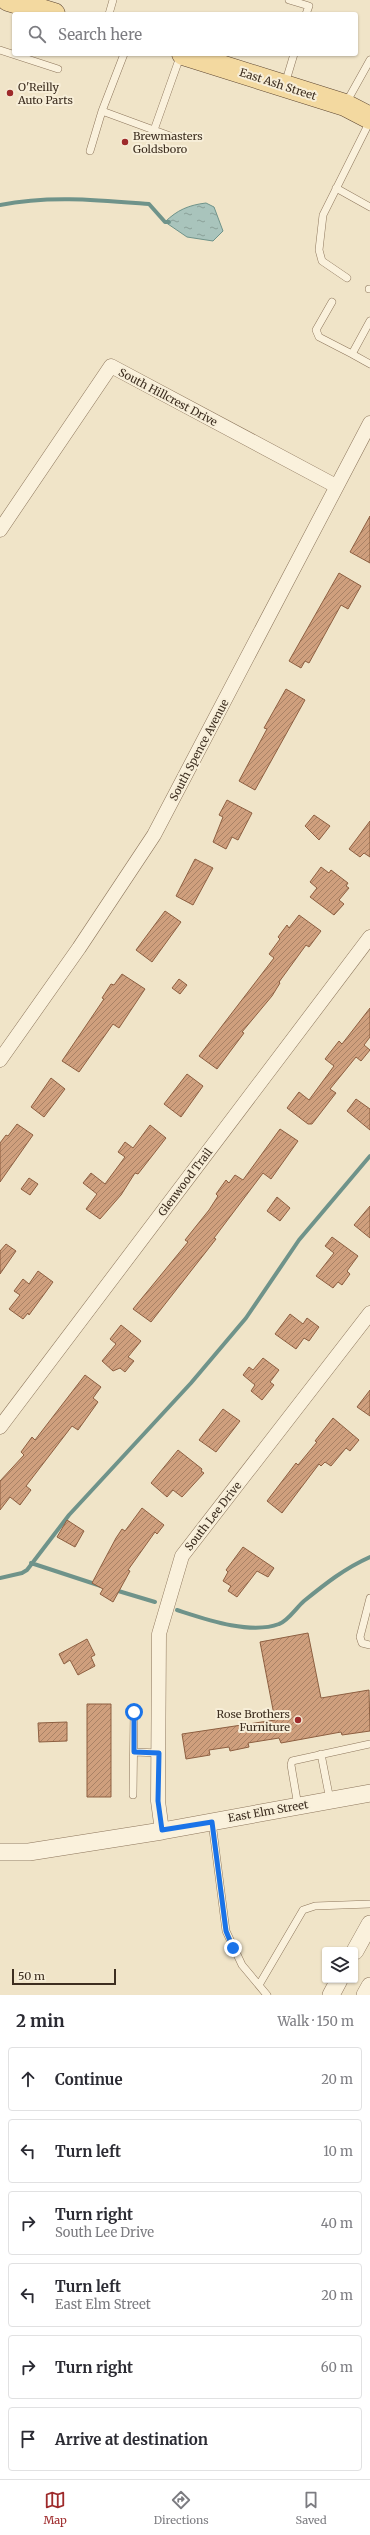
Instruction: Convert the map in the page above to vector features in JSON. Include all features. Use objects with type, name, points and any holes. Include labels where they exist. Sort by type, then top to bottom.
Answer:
[{"type":"main road","points":[[8,0],[32,3],[50,12]]},
{"type":"main road","name":"East Ash Street","points":[[188,56],[345,105],[370,120]]},
{"type":"street","name":"South Hillcrest Drive","points":[[0,530],[111,366],[336,486]]},
{"type":"street","name":"South Spence Avenue","points":[[0,1060],[79,948],[154,834],[370,423]]},
{"type":"street","name":"Glenwood Trail","points":[[0,1427],[370,937]]},
{"type":"street","name":"South Lee Drive","points":[[162,1830],[158,1801],[160,1634],[182,1556],[370,1313]]},
{"type":"street","name":"East Elm Street","points":[[0,1852],[29,1852],[212,1822],[370,1793]]},
{"type":"street","points":[[357,1947],[370,1924]]},
{"type":"street","points":[[331,1995],[337,1983]]},
{"type":"street","points":[[365,1995],[370,1986]]},
{"type":"lane","points":[[110,12],[113,0]]},
{"type":"lane","points":[[288,0],[310,3]]},
{"type":"lane","points":[[0,50],[12,54]]},
{"type":"lane","points":[[18,56],[58,69]]},
{"type":"lane","points":[[90,151],[102,111],[123,56]]},
{"type":"lane","points":[[154,130],[181,56]]},
{"type":"lane","points":[[285,86],[293,56]]},
{"type":"lane","points":[[345,105],[370,60]]},
{"type":"lane","points":[[102,111],[170,136]]},
{"type":"lane","points":[[347,278],[322,261],[319,250],[323,214],[370,120]]},
{"type":"lane","points":[[336,188],[370,207]]},
{"type":"lane","points":[[332,302],[316,330],[319,336],[370,364]]},
{"type":"lane","points":[[352,354],[370,321]]},
{"type":"lane","points":[[370,1598],[360,1637],[362,1643],[370,1645]]},
{"type":"lane","points":[[133,1795],[134,1712]]},
{"type":"lane","points":[[298,1806],[291,1765],[295,1759],[370,1744]]},
{"type":"lane","points":[[134,1752],[159,1753]]},
{"type":"lane","points":[[322,1754],[330,1800]]},
{"type":"lane","points":[[212,1822],[226,1931],[242,1965],[267,1995]]},
{"type":"lane","points":[[259,1985],[303,1910],[314,1906],[370,1904]]},
{"type":"water","points":[[206,203],[214,207],[223,231],[213,241],[187,237],[165,222],[174,214],[184,209],[194,205]]},
{"type":"building","points":[[370,516],[370,563],[350,552]]},
{"type":"building","points":[[339,573],[361,586],[348,609],[341,605],[309,663],[305,661],[301,668],[289,661]]},
{"type":"building","points":[[286,689],[305,700],[255,790],[239,781],[267,729],[264,728]]},
{"type":"building","points":[[227,800],[252,813],[238,840],[232,837],[226,849],[213,842],[223,817],[219,815]]},
{"type":"building","points":[[314,815],[330,826],[319,840],[305,826]]},
{"type":"building","points":[[370,821],[370,857],[364,853],[360,857],[349,849]]},
{"type":"building","points":[[195,859],[213,868],[193,905],[176,896]]},
{"type":"building","points":[[321,867],[329,873],[331,870],[348,883],[346,886],[349,888],[339,900],[344,904],[334,915],[310,897],[317,888],[310,882]]},
{"type":"building","points":[[165,911],[181,922],[152,962],[136,950]]},
{"type":"building","points":[[299,915],[321,931],[309,947],[306,945],[279,982],[280,983],[272,996],[242,1032],[244,1033],[217,1069],[199,1056],[274,958],[269,954],[280,939],[278,937],[287,925],[289,928]]},
{"type":"building","points":[[122,974],[145,989],[119,1028],[113,1024],[79,1072],[62,1061],[104,999],[102,998],[111,984],[114,985]]},
{"type":"building","points":[[179,979],[187,985],[180,994],[172,988]]},
{"type":"building","points":[[370,1008],[370,1037],[364,1045],[370,1050],[361,1061],[356,1057],[330,1089],[336,1093],[312,1124],[308,1124],[287,1108],[299,1092],[309,1100],[334,1066],[325,1059],[339,1041],[342,1044]]},
{"type":"building","points":[[187,1074],[203,1086],[181,1117],[164,1104]]},
{"type":"building","points":[[51,1078],[65,1089],[44,1117],[31,1107]]},
{"type":"building","points":[[356,1099],[370,1109],[370,1130],[347,1111]]},
{"type":"building","points":[[17,1124],[33,1135],[0,1182],[0,1143],[6,1135],[8,1136]]},
{"type":"building","points":[[150,1125],[166,1138],[138,1174],[135,1173],[121,1195],[100,1219],[86,1209],[97,1194],[83,1183],[91,1173],[105,1184],[125,1157],[118,1152],[125,1142],[133,1148]]},
{"type":"building","points":[[280,1129],[298,1141],[271,1179],[263,1173],[214,1238],[216,1239],[151,1322],[133,1309],[188,1242],[185,1240],[209,1210],[218,1196],[216,1194],[226,1180],[229,1183],[235,1175],[243,1180]]},
{"type":"building","points":[[29,1178],[38,1184],[30,1195],[21,1189]]},
{"type":"building","points":[[277,1197],[290,1208],[280,1221],[267,1211]]},
{"type":"building","points":[[370,1206],[370,1238],[354,1225]]},
{"type":"building","points":[[332,1237],[358,1256],[347,1271],[350,1274],[342,1285],[338,1282],[333,1288],[316,1276],[334,1253],[325,1246]]},
{"type":"building","points":[[6,1244],[16,1251],[0,1274],[0,1251]]},
{"type":"building","points":[[38,1271],[53,1282],[29,1315],[28,1313],[23,1319],[9,1309],[20,1295],[14,1291],[23,1279],[29,1284]]},
{"type":"building","points":[[290,1314],[303,1324],[307,1318],[319,1327],[309,1341],[304,1338],[296,1349],[275,1334]]},
{"type":"building","points":[[121,1325],[141,1341],[128,1357],[134,1361],[125,1372],[120,1368],[113,1371],[102,1361],[116,1344],[110,1339]]},
{"type":"building","points":[[263,1358],[279,1370],[270,1382],[274,1385],[262,1400],[251,1391],[255,1385],[243,1375],[249,1367],[253,1370]]},
{"type":"building","points":[[85,1375],[101,1387],[93,1398],[98,1402],[78,1430],[72,1426],[26,1486],[31,1490],[20,1505],[10,1497],[0,1510],[0,1481],[24,1455],[21,1452],[32,1437],[35,1440]]},
{"type":"building","points":[[370,1390],[370,1416],[357,1407]]},
{"type":"building","points":[[223,1409],[240,1421],[216,1452],[199,1440]]},
{"type":"building","points":[[333,1418],[359,1440],[350,1451],[346,1448],[331,1466],[325,1462],[321,1466],[319,1464],[282,1513],[267,1501],[296,1463],[298,1465],[317,1442],[315,1441]]},
{"type":"building","points":[[178,1450],[202,1469],[201,1471],[204,1473],[182,1497],[173,1490],[167,1497],[151,1483]]},
{"type":"building","points":[[142,1508],[164,1525],[157,1534],[155,1532],[128,1570],[130,1571],[113,1602],[100,1594],[103,1589],[92,1583],[122,1529],[125,1531]]},
{"type":"building","points":[[67,1520],[84,1531],[75,1547],[57,1537]]},
{"type":"building","points":[[243,1547],[274,1568],[268,1577],[257,1571],[237,1597],[228,1591],[231,1586],[223,1581],[228,1572],[226,1570]]},
{"type":"building","points":[[308,1633],[321,1698],[369,1690],[370,1731],[342,1735],[341,1732],[281,1743],[279,1738],[248,1743],[249,1747],[230,1751],[229,1747],[209,1750],[210,1755],[186,1759],[182,1734],[275,1720],[260,1642]]},
{"type":"building","points":[[87,1639],[95,1655],[91,1657],[95,1666],[78,1675],[70,1660],[64,1664],[59,1654]]},
{"type":"building","points":[[87,1704],[111,1704],[111,1797],[87,1797]]},
{"type":"building","points":[[67,1722],[67,1741],[39,1742],[38,1723]]},
{"type":"waterway","points":[[0,205],[55,199],[149,204],[165,222],[169,222]]},
{"type":"waterway","points":[[0,1578],[22,1573],[27,1570],[69,1515],[191,1383],[246,1318],[299,1240],[370,1156]]},
{"type":"waterway","points":[[177,1610],[241,1627],[255,1628],[279,1624],[286,1620],[304,1601],[344,1571],[370,1557]]},
{"type":"waterway","points":[[31,1563],[101,1586]]},
{"type":"waterway","points":[[115,1590],[155,1602]]},
{"type":"place","name":"O'Reilly Auto Parts","points":[[10,93]]},
{"type":"place","name":"Brewmasters Goldsboro","points":[[125,142]]},
{"type":"place","name":"Rose Brothers Furniture","points":[[298,1720]]},
{"type":"route","points":[[134,1712],[134,1752],[159,1753],[158,1801],[162,1830],[212,1822],[226,1931],[233,1948]]}]
